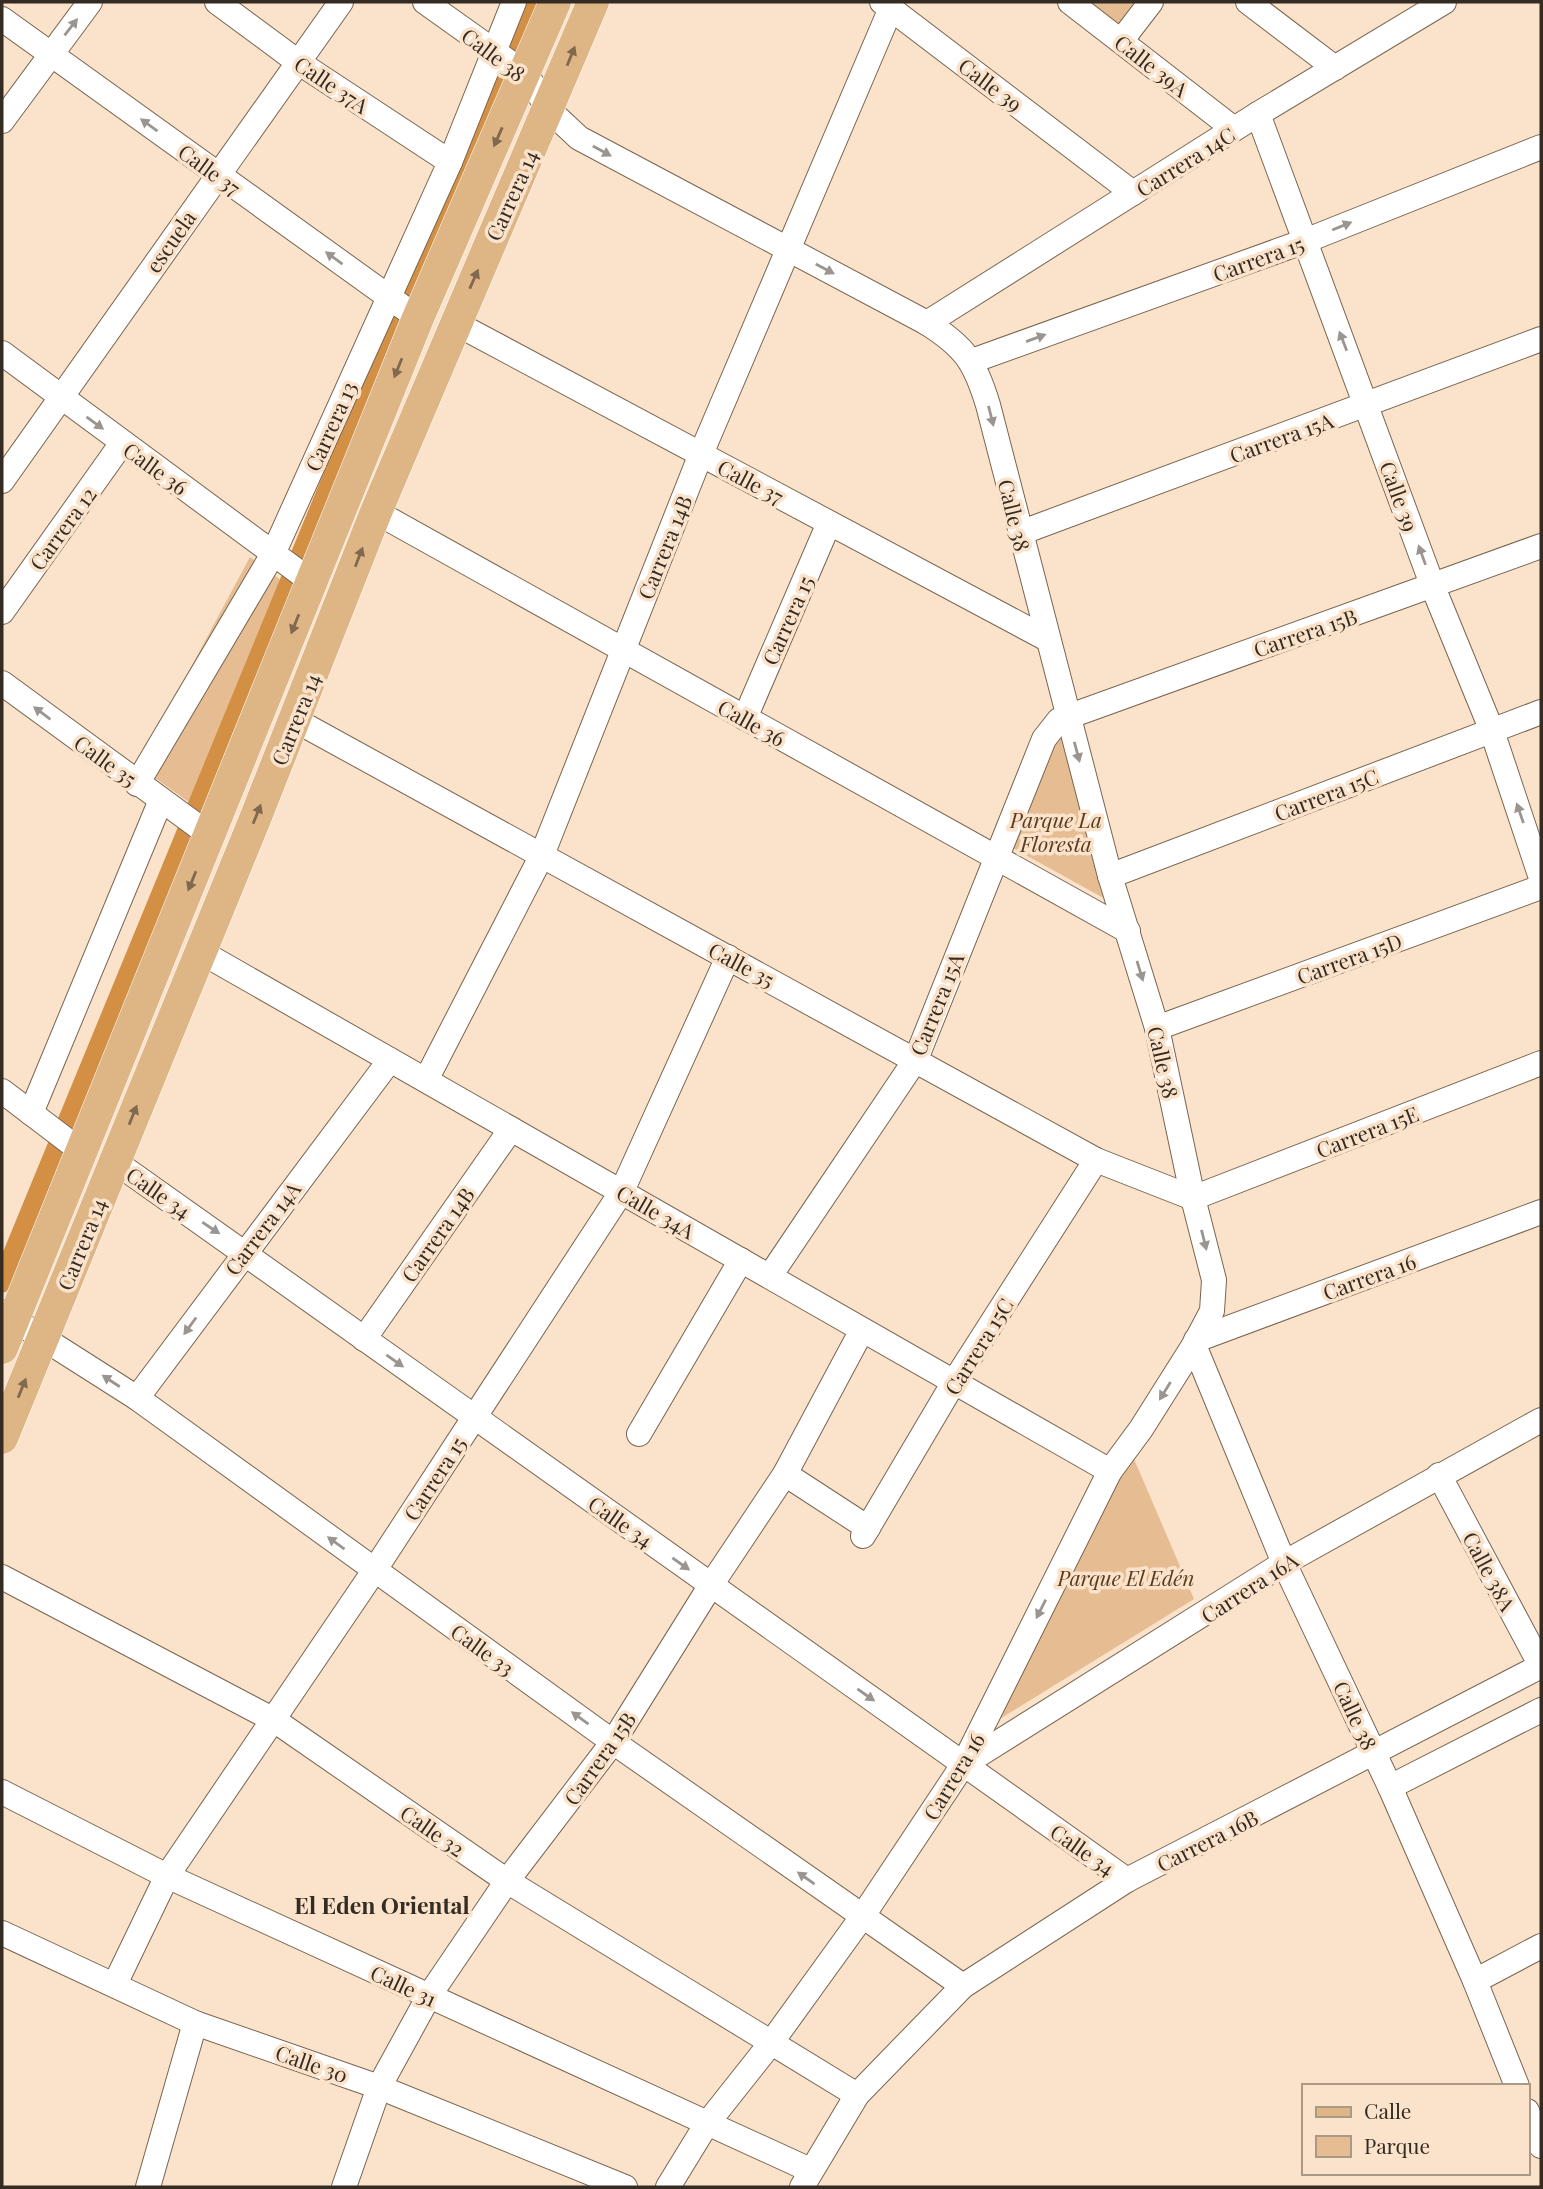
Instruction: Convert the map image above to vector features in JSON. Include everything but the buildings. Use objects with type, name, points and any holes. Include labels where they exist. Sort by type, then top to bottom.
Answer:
[{"type":"main road","name":"Carrera 14","points":[[2,1348],[8,1316],[74,1146],[306,578],[400,306],[508,62],[555,2]]},
{"type":"main road","name":"Carrera 14","points":[[2,1438],[295,720],[376,512],[593,2]]},
{"type":"street","points":[[2,121],[90,2]]},
{"type":"street","name":"Calle 37A","points":[[217,2],[299,62],[450,162]]},
{"type":"street","name":"escuela","points":[[2,481],[341,2]]},
{"type":"street","name":"Calle 38","points":[[425,2],[508,62],[549,110],[579,138],[928,323],[949,337],[972,361],[988,405],[1110,876],[1157,1028],[1193,1198],[1214,1280],[1212,1311]]},
{"type":"street","name":"Carrera 13","points":[[137,784],[275,556],[400,306],[450,162],[508,62],[514,2]]},
{"type":"street","name":"Calle 39A","points":[[1070,2],[1234,129]]},
{"type":"street","points":[[1121,41],[1151,2]]},
{"type":"street","points":[[1248,2],[1335,68]]},
{"type":"street","name":"Carrera 14C","points":[[928,323],[1258,114],[1444,2]]},
{"type":"street","name":"Calle 39","points":[[887,5],[1133,193]]},
{"type":"street","name":"Carrera 14B","points":[[426,1080],[542,855],[701,454],[887,5]]},
{"type":"street","name":"Calle 37","points":[[2,19],[400,306]]},
{"type":"street","name":"Calle 39","points":[[1258,114],[1433,587],[1492,731],[1541,878]]},
{"type":"street","name":"Carrera 15","points":[[972,361],[1305,241],[1541,147]]},
{"type":"street","name":"Calle 37","points":[[455,323],[1047,639]]},
{"type":"street","name":"Carrera 15A","points":[[1020,533],[1541,339]]},
{"type":"street","name":"Calle 36","points":[[2,353],[306,578]]},
{"type":"street","name":"Carrera 12","points":[[2,612],[122,443]]},
{"type":"street","name":"Calle 36","points":[[376,512],[1128,931]]},
{"type":"street","name":"Carrera 15","points":[[745,718],[829,523]]},
{"type":"street","name":"Carrera 15B","points":[[1068,716],[1541,546]]},
{"type":"street","name":"Calle 35","points":[[2,683],[204,831]]},
{"type":"street","name":"Carrera 15C","points":[[1110,876],[1541,712]]},
{"type":"street","name":"Carrera 15A","points":[[769,1276],[916,1059],[1044,739],[1059,720],[1068,716]]},
{"type":"street","name":"Calle 35","points":[[295,720],[1096,1160],[1193,1198]]},
{"type":"street","points":[[36,1117],[168,805]]},
{"type":"street","name":"Carrera 15D","points":[[1157,1028],[1541,887]]},
{"type":"street","name":"Calle 34A","points":[[201,952],[1110,1471]]},
{"type":"street","name":"Carrera 15","points":[[115,1984],[167,1875],[374,1571],[622,1191],[728,957]]},
{"type":"street","name":"Carrera 14A","points":[[137,1398],[244,1251],[390,1059]]},
{"type":"street","name":"Carrera 15E","points":[[1193,1198],[1541,1063]]},
{"type":"street","points":[[2,1091],[74,1146]]},
{"type":"street","name":"Carrera 14B","points":[[364,1339],[511,1129]]},
{"type":"street","name":"Carrera 15C","points":[[785,1474],[866,1532],[954,1382],[1096,1160]]},
{"type":"street","name":"Calle 34","points":[[114,1161],[1128,1881]]},
{"type":"street","name":"Carrera 16","points":[[1195,1343],[1541,1212]]},
{"type":"street","points":[[639,1434],[741,1260]]},
{"type":"street","name":"Carrera 16","points":[[668,2187],[706,2125],[771,2043],[862,1917],[964,1765],[1110,1471],[1141,1429],[1212,1311]]},
{"type":"street","name":"Calle 33","points":[[8,1316],[137,1398],[613,1742],[963,1986]]},
{"type":"street","name":"Carrera 15B","points":[[344,2187],[379,2087],[429,1996],[507,1881],[613,1742],[710,1585],[785,1474],[862,1330]]},
{"type":"street","name":"Calle 38","points":[[1195,1343],[1284,1563],[1390,1787],[1475,1981],[1516,2084]]},
{"type":"street","name":"Carrera 16A","points":[[964,1765],[1284,1563],[1541,1420]]},
{"type":"street","name":"Calle 38A","points":[[1439,1475],[1541,1666]]},
{"type":"street","name":"Calle 32","points":[[2,1577],[274,1720],[507,1881],[857,2095]]},
{"type":"street","name":"Carrera 16B","points":[[806,2179],[857,2095],[963,1986],[1128,1881],[1375,1755],[1541,1666]]},
{"type":"street","points":[[1390,1787],[1541,1710]]},
{"type":"street","name":"Calle 31","points":[[2,1792],[167,1875],[706,2125],[806,2179]]},
{"type":"street","name":"Calle 30","points":[[2,1933],[195,2023],[379,2087],[625,2187]]},
{"type":"street","points":[[1475,1981],[1541,1946]]},
{"type":"street","points":[[148,2187],[195,2023]]},
{"type":"street","points":[[1529,2116],[1541,2146]]},
{"type":"green space","points":[[1082,2],[1147,2],[1124,34]]},
{"type":"green space","points":[[250,557],[294,590],[203,812],[138,766]]},
{"type":"green space","name":"Parque La Floresta","points":[[1061,728],[1109,901],[1013,848]]},
{"type":"green space","name":"Parque El Edén","points":[[1134,1459],[1194,1599],[995,1722],[1110,1492]]},
{"type":"waterway","points":[[2,1282],[412,286],[537,2]]},
{"type":"district","name":"El Eden Oriental","points":[[382,1904]]}]
